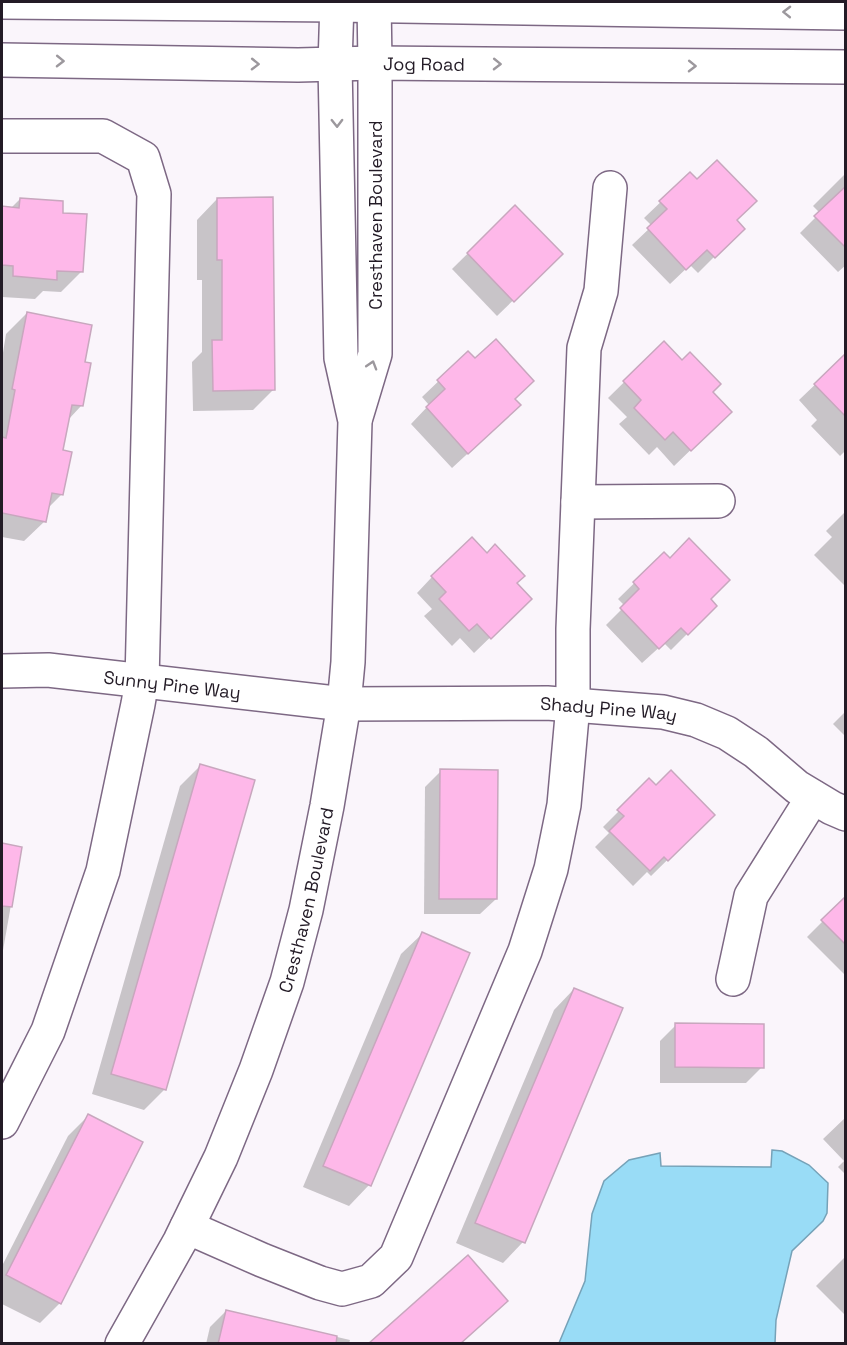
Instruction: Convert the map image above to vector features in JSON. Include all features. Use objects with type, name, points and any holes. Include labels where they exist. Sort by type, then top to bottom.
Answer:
[{"type":"street","points":[[2,2],[336,3],[846,13]]},
{"type":"street","name":"Cresthaven Boulevard","points":[[122,1344],[187,1227],[221,1157],[253,1079],[287,982],[306,910],[344,704],[348,662],[355,421],[342,358],[335,65],[336,3]]},
{"type":"street","name":"Cresthaven Boulevard","points":[[355,421],[375,354],[374,4]]},
{"type":"street","name":"Jog Road","points":[[2,60],[335,65],[375,63],[846,67]]},
{"type":"street","points":[[2,136],[103,136],[143,158],[154,194],[142,681],[103,871],[48,1031],[2,1122]]},
{"type":"street","points":[[187,1227],[320,1283],[342,1289],[371,1281],[396,1257],[525,951],[551,868],[564,805],[573,705],[573,629],[584,348],[601,291],[610,188]]},
{"type":"street","points":[[578,502],[718,501]]},
{"type":"street","name":"Sunny Pine Way","points":[[2,671],[48,670],[344,704]]},
{"type":"street","name":"Shady Pine Way","points":[[344,704],[547,703],[663,712],[696,720],[727,733],[756,752],[797,787],[846,814]]},
{"type":"street","points":[[733,980],[751,896],[813,797]]},
{"type":"water","points":[[772,1150],[782,1151],[809,1165],[828,1183],[827,1213],[823,1221],[792,1251],[776,1320],[775,1343],[559,1343],[585,1281],[592,1214],[604,1181],[629,1160],[660,1153],[661,1166],[771,1167]]},
{"type":"building","points":[[717,160],[757,201],[737,220],[745,229],[715,258],[707,250],[686,270],[647,228],[667,209],[659,201],[690,172],[697,179]]},
{"type":"building","points":[[846,186],[846,248],[814,216]]},
{"type":"building","points":[[273,197],[275,390],[213,391],[212,340],[222,340],[222,260],[217,260],[217,198]]},
{"type":"building","points":[[20,198],[63,201],[63,213],[87,214],[83,272],[57,271],[57,280],[13,276],[13,266],[2,265],[2,206],[19,208]]},
{"type":"building","points":[[515,205],[563,254],[514,302],[467,253]]},
{"type":"building","points":[[27,312],[92,325],[85,362],[91,363],[83,406],[72,405],[63,450],[72,452],[63,495],[52,493],[46,522],[2,513],[2,437],[6,438],[15,390],[12,389]]},
{"type":"building","points":[[496,339],[534,381],[515,399],[521,405],[468,454],[426,407],[445,389],[437,380],[468,351],[475,358]]},
{"type":"building","points":[[664,341],[682,360],[690,352],[721,384],[713,392],[732,412],[691,451],[673,432],[665,440],[634,408],[641,400],[623,381]]},
{"type":"building","points":[[846,353],[846,417],[814,384]]},
{"type":"building","points":[[472,537],[487,553],[495,544],[525,576],[517,583],[532,599],[491,639],[477,624],[469,631],[439,599],[446,592],[431,576]]},
{"type":"building","points":[[689,538],[730,580],[711,599],[717,606],[688,635],[681,628],[659,649],[620,608],[639,589],[633,582],[664,552],[670,558]]},
{"type":"building","points":[[200,764],[255,780],[166,1090],[111,1074]]},
{"type":"building","points":[[440,769],[498,770],[497,899],[439,899]]},
{"type":"building","points":[[671,770],[715,815],[668,861],[664,857],[650,871],[609,831],[624,816],[617,810],[649,778],[656,785]]},
{"type":"building","points":[[2,843],[22,847],[12,907],[2,906]]},
{"type":"building","points":[[846,896],[846,945],[821,920]]},
{"type":"building","points":[[422,932],[470,953],[371,1186],[323,1166]]},
{"type":"building","points":[[574,988],[623,1008],[525,1243],[475,1223]]},
{"type":"building","points":[[675,1023],[764,1024],[764,1068],[675,1067]]},
{"type":"building","points":[[88,1114],[143,1142],[61,1304],[6,1275]]},
{"type":"building","points":[[468,1255],[508,1301],[460,1344],[368,1344]]},
{"type":"building","points":[[226,1310],[337,1336],[336,1344],[218,1344]]}]
